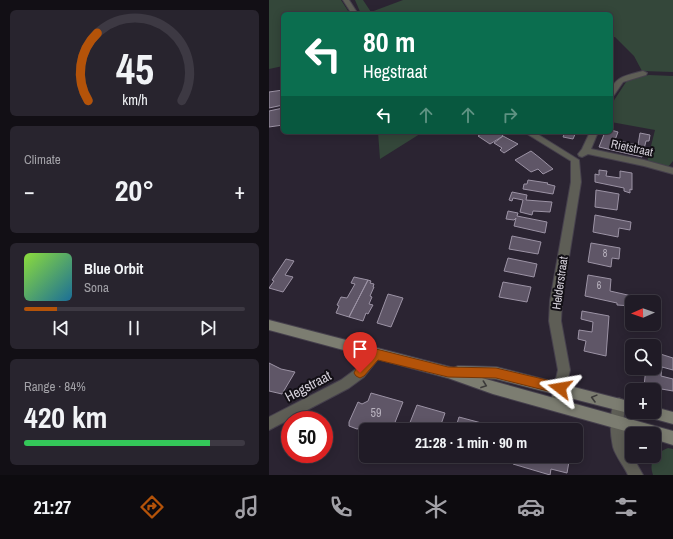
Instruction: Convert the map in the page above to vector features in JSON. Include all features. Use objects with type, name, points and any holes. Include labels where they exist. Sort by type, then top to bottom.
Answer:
[{"type":"main road","points":[[269,325],[448,372],[493,388],[617,424],[673,438]]},
{"type":"main road","points":[[448,372],[496,373],[560,388],[625,406]]},
{"type":"main road","points":[[661,415],[673,418]]},
{"type":"street","points":[[346,0],[354,12]]},
{"type":"street","points":[[613,90],[620,80],[643,73]]},
{"type":"street","points":[[531,134],[575,160],[586,151],[593,134]]},
{"type":"street","name":"Rietstraat","points":[[586,151],[644,163],[673,171]]},
{"type":"street","name":"Helderstraat","points":[[555,405],[564,370],[555,321],[556,301],[576,182],[575,160]]},
{"type":"street","name":"Hegstraat","points":[[269,424],[345,384],[360,373],[376,354]]},
{"type":"street","points":[[619,404],[617,424],[620,447],[636,475]]},
{"type":"green space","points":[[269,0],[341,0],[349,12],[281,12],[281,66],[269,69]]},
{"type":"green space","points":[[355,0],[363,0],[371,12],[360,12]]},
{"type":"green space","points":[[403,0],[673,0],[673,72],[642,71],[634,56],[615,37],[613,37],[613,12],[371,12]]},
{"type":"green space","points":[[649,75],[673,76],[673,161],[668,167],[647,162],[655,130],[613,122],[613,102],[628,79]]},
{"type":"green space","points":[[378,134],[420,134],[380,159]]},
{"type":"green space","points":[[668,448],[673,449],[673,475],[653,475],[652,463],[661,463],[661,452]]},
{"type":"building","points":[[281,90],[281,105],[269,108],[269,92]]},
{"type":"building","points":[[281,108],[281,125],[269,127],[269,111]]},
{"type":"building","points":[[613,131],[618,132],[615,140],[638,145],[640,133],[650,135],[649,141],[646,141],[642,157],[599,147],[604,134],[613,134]]},
{"type":"building","points":[[481,134],[501,134],[503,136],[490,144],[478,136]]},
{"type":"building","points":[[564,134],[575,134],[573,139],[563,137]]},
{"type":"building","points":[[503,136],[518,144],[504,153],[500,150],[502,148],[494,143]]},
{"type":"building","points":[[531,151],[553,169],[543,174],[538,169],[531,172],[515,160]]},
{"type":"building","points":[[599,170],[607,171],[606,176],[620,178],[620,171],[632,173],[632,190],[630,189],[630,193],[624,191],[624,188],[595,182],[595,174],[599,175]]},
{"type":"building","points":[[528,180],[548,183],[547,184],[555,186],[553,194],[523,189],[524,184],[527,184]]},
{"type":"building","points":[[596,190],[619,194],[617,210],[595,207]]},
{"type":"building","points":[[512,192],[527,195],[526,200],[552,202],[550,212],[533,211],[532,215],[520,212],[523,200],[513,198],[512,201],[509,200]]},
{"type":"building","points":[[508,211],[518,213],[517,216],[547,222],[545,233],[514,226],[516,218],[514,220],[506,219]]},
{"type":"building","points":[[595,215],[631,222],[630,230],[619,228],[618,237],[593,232]]},
{"type":"building","points":[[512,236],[541,242],[538,254],[509,249]]},
{"type":"building","points":[[591,243],[620,248],[619,259],[612,258],[611,267],[588,262]]},
{"type":"building","points":[[508,258],[537,264],[534,277],[504,271]]},
{"type":"building","points":[[286,259],[294,261],[285,275],[293,277],[283,292],[269,288],[274,281],[272,280]]},
{"type":"building","points":[[588,275],[611,279],[610,291],[628,295],[625,295],[625,306],[617,305],[617,303],[585,296]]},
{"type":"building","points":[[354,277],[368,280],[349,317],[336,313],[339,306],[337,305],[341,297],[347,298],[355,284],[351,283]]},
{"type":"building","points":[[368,280],[371,281],[370,283],[374,284],[370,296],[372,297],[369,304],[373,305],[368,314],[366,313],[363,321],[349,317]]},
{"type":"building","points":[[503,282],[531,287],[527,302],[499,297]]},
{"type":"building","points":[[388,294],[403,298],[391,327],[377,323]]},
{"type":"building","points":[[582,311],[609,316],[606,356],[584,351],[586,341],[578,339],[579,330],[592,332],[593,322],[581,319]]},
{"type":"building","points":[[661,354],[673,358],[673,370],[662,367],[661,376],[673,379],[673,391],[661,389],[661,383],[644,383],[645,375],[661,375]]},
{"type":"building","points":[[269,363],[281,369],[295,372],[282,394],[269,391]]},
{"type":"building","points":[[371,393],[403,402],[395,423],[359,423],[359,428],[357,429],[349,426],[349,422],[358,402],[362,404],[368,401]]},
{"type":"building","points":[[417,405],[445,413],[441,423],[410,423]]},
{"type":"building","points":[[459,417],[482,423],[457,423]]},
{"type":"building","points":[[569,463],[567,473],[551,469],[550,475],[513,464]]},
{"type":"route","points":[[360,373],[376,354],[448,372],[496,373],[560,388]]}]
